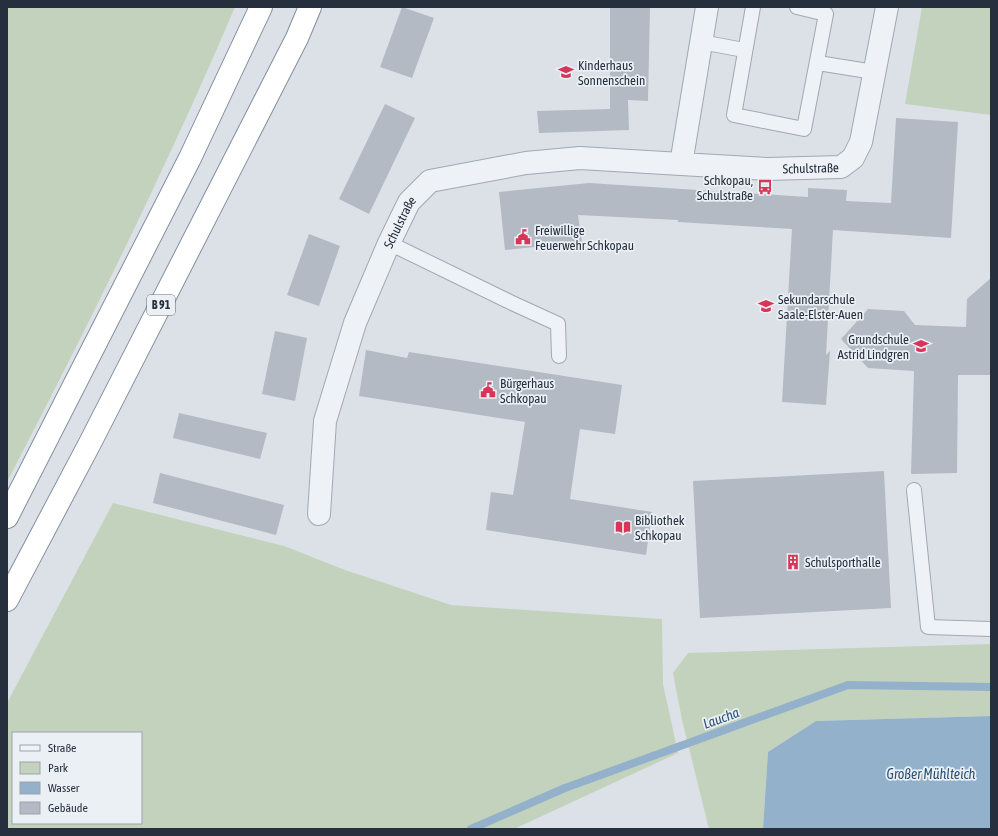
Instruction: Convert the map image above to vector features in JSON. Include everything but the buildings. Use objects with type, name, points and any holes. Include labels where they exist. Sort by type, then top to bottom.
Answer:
[{"type":"highway","points":[[7,517],[190,158],[261,7]]},
{"type":"highway","name":"B 91","points":[[7,600],[94,436],[297,38],[310,7]]},
{"type":"street","points":[[681,164],[707,7]]},
{"type":"street","name":"Schulstraße","points":[[319,514],[324,420],[355,324],[389,243],[409,202],[430,181],[526,163],[580,158],[767,169],[841,167],[853,158],[861,142],[887,7]]},
{"type":"lane","points":[[753,7],[744,50],[734,115],[804,129],[818,63],[826,14],[797,7]]},
{"type":"lane","points":[[701,42],[744,50]]},
{"type":"lane","points":[[818,63],[874,72]]},
{"type":"lane","points":[[389,243],[558,324],[559,356]]},
{"type":"lane","points":[[914,490],[928,627],[991,629]]},
{"type":"green space","points":[[7,7],[235,7],[182,128],[126,247],[7,482]]},
{"type":"green space","points":[[922,7],[991,7],[991,115],[905,104]]},
{"type":"green space","points":[[113,503],[284,546],[345,570],[451,605],[662,619],[663,684],[678,753],[514,829],[7,829],[7,703]]},
{"type":"green space","points":[[991,644],[991,716],[816,721],[768,752],[763,829],[709,829],[682,720],[673,673],[688,653]]},
{"type":"water","name":"Großer Mühlteich","points":[[991,716],[991,829],[763,829],[768,752],[816,721]]},
{"type":"waterway","name":"Laucha","points":[[471,829],[565,788],[848,685],[991,687]]},
{"type":"place","name":"Kinderhaus Sonnenschein","points":[[566,72]]},
{"type":"place","name":"Schkopau, Schulstraße","points":[[765,187]]},
{"type":"place","name":"Freiwillige Feuerwehr Schkopau","points":[[523,237]]},
{"type":"place","name":"Sekundarschule Saale-Elster-Auen","points":[[766,306]]},
{"type":"place","name":"Grundschule Astrid Lindgren","points":[[921,346]]},
{"type":"place","name":"Bürgerhaus Schkopau","points":[[488,390]]},
{"type":"place","name":"Bibliothek Schkopau","points":[[623,527]]},
{"type":"place","name":"Schulsporthalle","points":[[793,562]]}]
